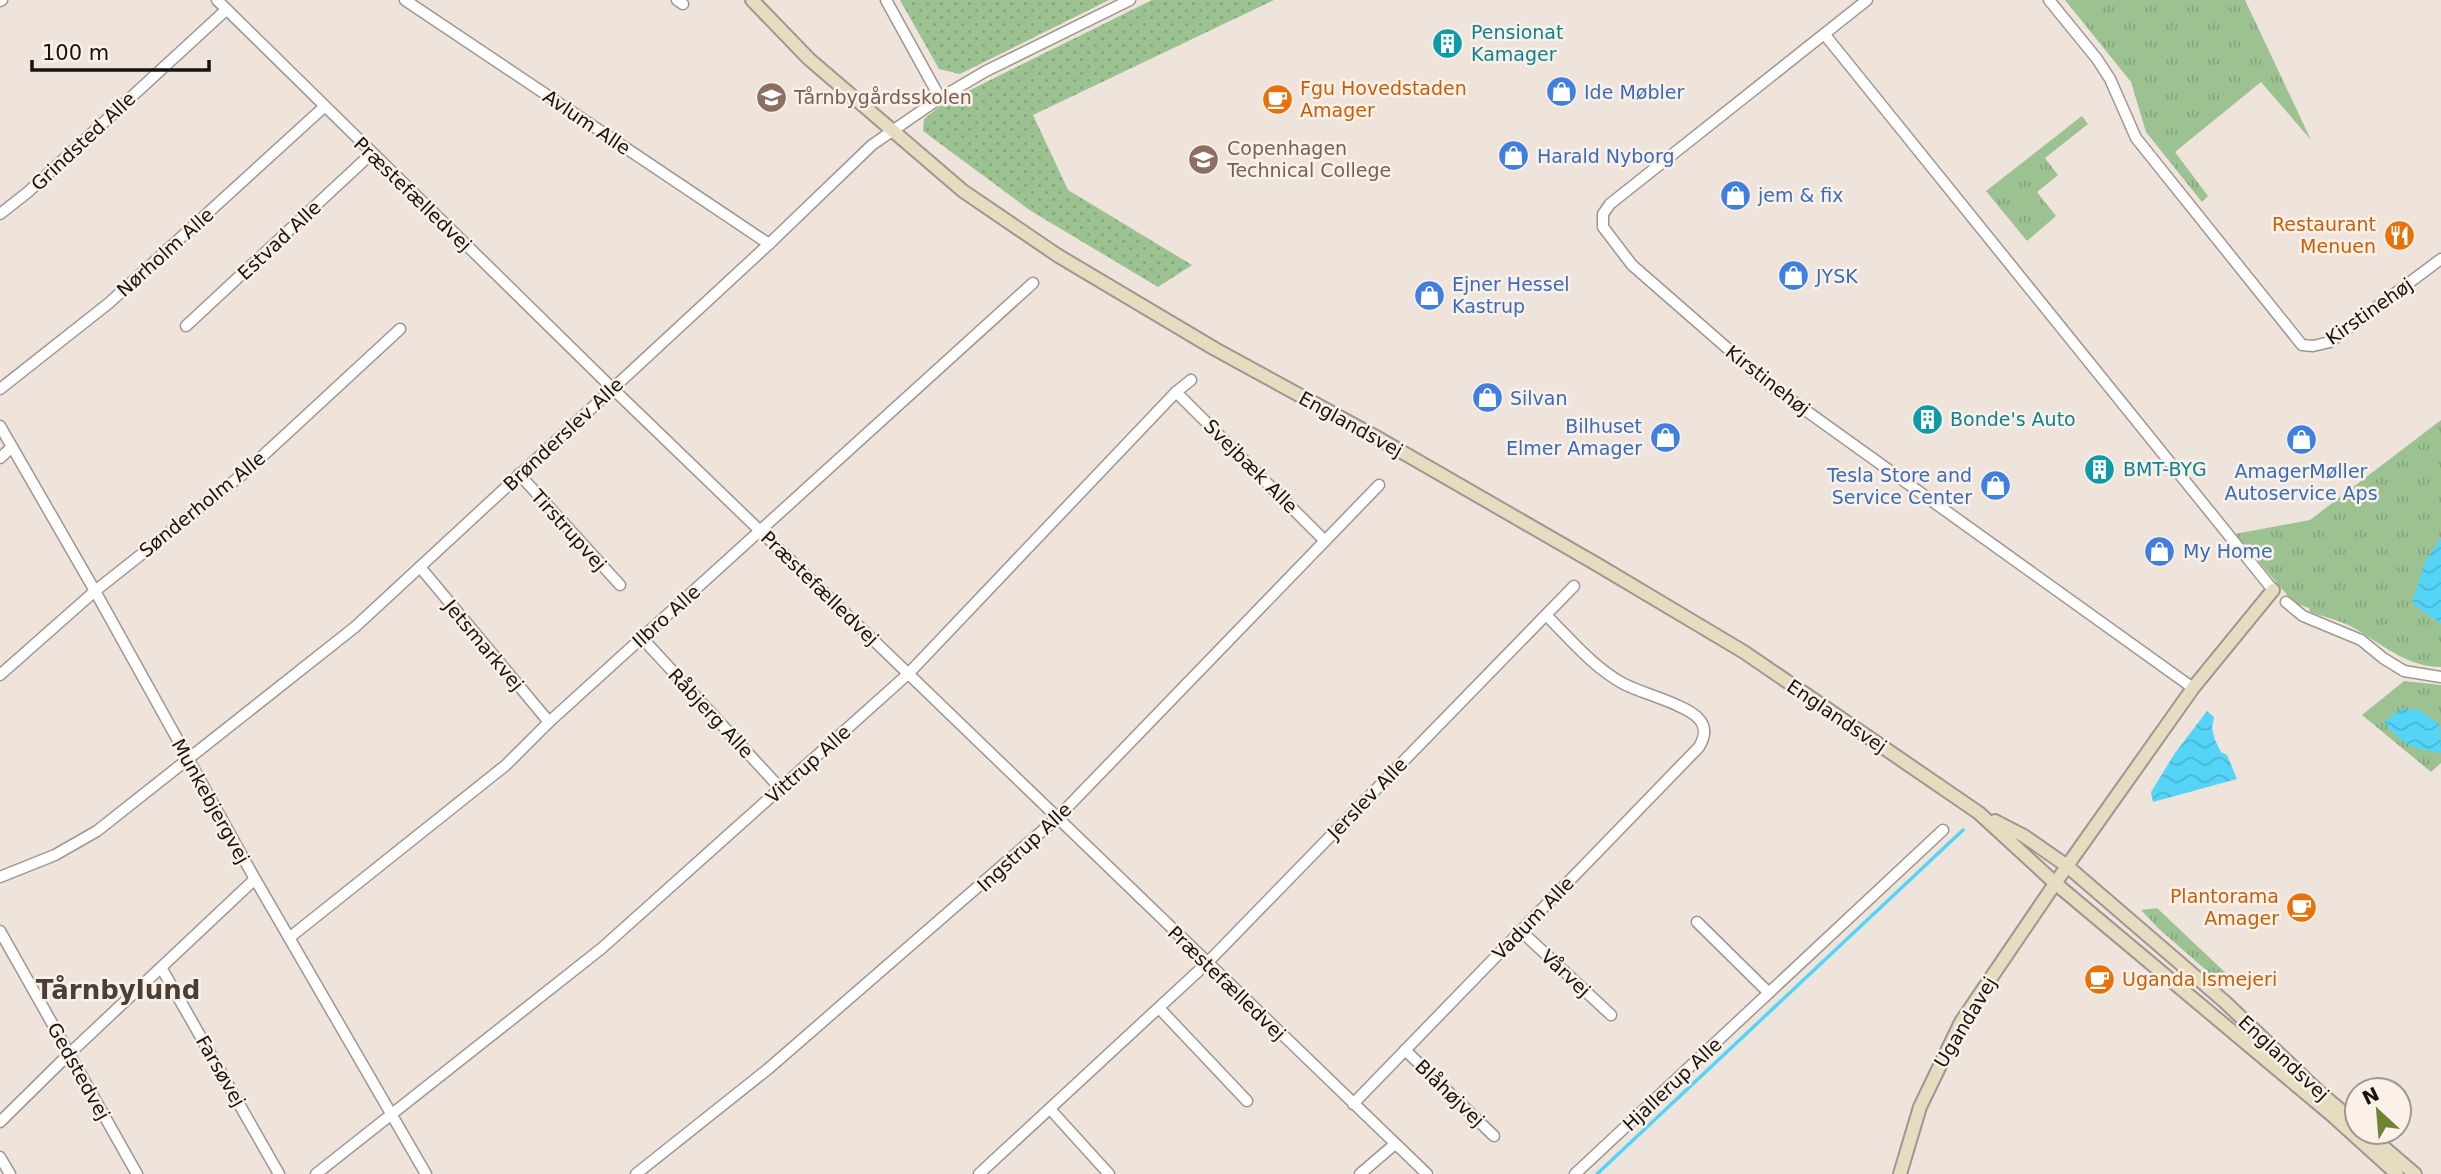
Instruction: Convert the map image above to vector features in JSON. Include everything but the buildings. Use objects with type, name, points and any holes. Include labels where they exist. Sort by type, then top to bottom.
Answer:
[{"type":"main road","name":"Englandsvej","points":[[752,0],[809,59],[963,191],[1057,255],[1204,343],[1376,437],[1744,652],[1979,813],[2024,836],[2067,866],[2225,1002],[2343,1112]]},
{"type":"main road","points":[[2055,883],[2193,688],[2273,590]]},
{"type":"main road","name":"Englandsvej","points":[[1979,813],[2055,883],[2333,1116],[2396,1174]]},
{"type":"main road","name":"Ugandavej","points":[[1900,1174],[1920,1107],[1961,1022],[2055,883]]},
{"type":"main road","points":[[2382,1146],[2415,1174]]},
{"type":"street","name":"Præstefælledvej","points":[[217,0],[612,388],[1206,964],[1427,1174]]},
{"type":"street","name":"Avlum Alle","points":[[405,0],[769,244]]},
{"type":"street","points":[[886,0],[940,98]]},
{"type":"street","name":"Brønderslev Alle","points":[[0,877],[55,855],[97,831],[355,627],[769,244],[872,145],[985,71],[1130,0]]},
{"type":"street","name":"Kirstinehøj","points":[[1867,0],[1610,204],[1603,214],[1604,227],[1632,265],[1766,382],[2193,688]]},
{"type":"street","name":"Kirstinehøj","points":[[2049,0],[2098,59],[2110,79],[2136,138],[2302,345],[2313,346],[2330,342],[2441,259]]},
{"type":"street","name":"Grindsted Alle","points":[[0,214],[226,10]]},
{"type":"street","points":[[1825,35],[2273,590]]},
{"type":"street","name":"Nørholm Alle","points":[[0,389],[109,303],[324,107]]},
{"type":"street","name":"Estvad Alle","points":[[186,326],[372,153]]},
{"type":"street","name":"Ilbro Alle","points":[[289,938],[496,774],[549,722],[1033,283]]},
{"type":"street","name":"Sønderholm Alle","points":[[0,674],[95,591],[243,474],[400,329]]},
{"type":"street","name":"Vittrup Alle","points":[[316,1174],[601,948],[908,674],[1176,392],[1191,380]]},
{"type":"street","name":"Svejbæk Alle","points":[[1176,392],[1325,541]]},
{"type":"street","name":"Munkebjergvej","points":[[0,426],[187,759],[426,1174]]},
{"type":"street","points":[[0,458],[12,447]]},
{"type":"street","name":"Tirstrupvej","points":[[519,474],[620,585]]},
{"type":"street","name":"Ingstrup Alle","points":[[636,1174],[768,1069],[1057,818],[1379,485]]},
{"type":"street","name":"Jetsmarkvej","points":[[420,567],[549,722]]},
{"type":"street","name":"Jerslev Alle","points":[[979,1174],[1206,964],[1574,586]]},
{"type":"street","points":[[2286,602],[2303,616],[2361,640],[2404,671],[2441,677]]},
{"type":"street","name":"Vadum Alle","points":[[1353,1104],[1704,739],[1704,728],[1695,714],[1622,683],[1595,663],[1546,615]]},
{"type":"street","name":"Råbjerg Alle","points":[[642,638],[780,788]]},
{"type":"street","name":"Hjallerup Alle","points":[[1575,1174],[1943,830]]},
{"type":"street","points":[[0,1122],[256,879]]},
{"type":"street","points":[[1697,922],[1769,993]]},
{"type":"street","name":"Gedstedvej","points":[[0,931],[137,1174]]},
{"type":"street","name":"Vårvej","points":[[1521,931],[1611,1016]]},
{"type":"street","name":"Farsøvej","points":[[162,968],[279,1174]]},
{"type":"street","points":[[1158,1008],[1247,1101]]},
{"type":"street","name":"Blåhøjvej","points":[[1405,1051],[1494,1136]]},
{"type":"street","points":[[1050,1109],[1109,1174]]},
{"type":"street","points":[[1360,1174],[1395,1144]]},
{"type":"street","points":[[0,1157],[10,1174]]},
{"type":"green space","points":[[900,0],[1109,0],[960,74],[939,69]]},
{"type":"green space","points":[[1152,0],[1274,0],[1033,115],[1068,190],[1192,265],[1158,287],[1031,211],[923,131],[924,119],[944,103]]},
{"type":"green space","points":[[2065,0],[2245,0],[2311,140],[2261,82],[2175,152],[2208,196],[2202,202],[2146,132],[2131,82]]},
{"type":"green space","points":[[2082,116],[2088,124],[2045,158],[2058,175],[2037,192],[2056,216],[2027,241],[1986,191]]},
{"type":"green space","points":[[2441,420],[2441,667],[2405,659],[2352,627],[2310,612],[2309,608],[2294,603],[2235,534],[2310,520]]},
{"type":"green space","points":[[2404,681],[2441,685],[2441,763],[2431,772],[2362,715]]},
{"type":"green space","points":[[2157,908],[2230,977],[2222,984],[2141,910]]},
{"type":"water","points":[[2441,538],[2441,624],[2412,603],[2425,562]]},
{"type":"water","points":[[2401,709],[2420,710],[2440,725],[2441,753],[2408,745],[2384,722]]},
{"type":"water","points":[[2207,711],[2214,717],[2212,728],[2215,740],[2221,752],[2227,755],[2237,779],[2153,802],[2151,792],[2175,753]]},
{"type":"waterway","points":[[1597,1174],[1963,830]]},
{"type":"place","name":"Pensionat Kamager","points":[[1448,43]]},
{"type":"place","name":"Ide Møbler","points":[[1561,92]]},
{"type":"place","name":"Tårnbygårdsskolen","points":[[771,97]]},
{"type":"place","name":"Fgu Hovedstaden Amager","points":[[1277,99]]},
{"type":"place","name":"Harald Nyborg","points":[[1514,156]]},
{"type":"place","name":"Copenhagen Technical College","points":[[1204,159]]},
{"type":"place","name":"jem & fix","points":[[1735,195]]},
{"type":"place","name":"Restaurant Menuen","points":[[2399,235]]},
{"type":"place","name":"JYSK","points":[[1793,276]]},
{"type":"place","name":"Ejner Hessel Kastrup","points":[[1429,295]]},
{"type":"place","name":"Silvan","points":[[1487,398]]},
{"type":"place","name":"Bonde's Auto","points":[[1927,419]]},
{"type":"place","name":"Bilhuset Elmer Amager","points":[[1665,437]]},
{"type":"place","name":"AmagerMøller Autoservice Aps","points":[[2301,440]]},
{"type":"place","name":"BMT-BYG","points":[[2100,469]]},
{"type":"place","name":"Tesla Store and Service Center","points":[[1995,486]]},
{"type":"place","name":"My Home","points":[[2160,551]]},
{"type":"place","name":"Plantorama Amager","points":[[2302,907]]},
{"type":"place","name":"Uganda Ismejeri","points":[[2099,979]]},
{"type":"district","name":"Tårnbylund","points":[[118,990]]}]
